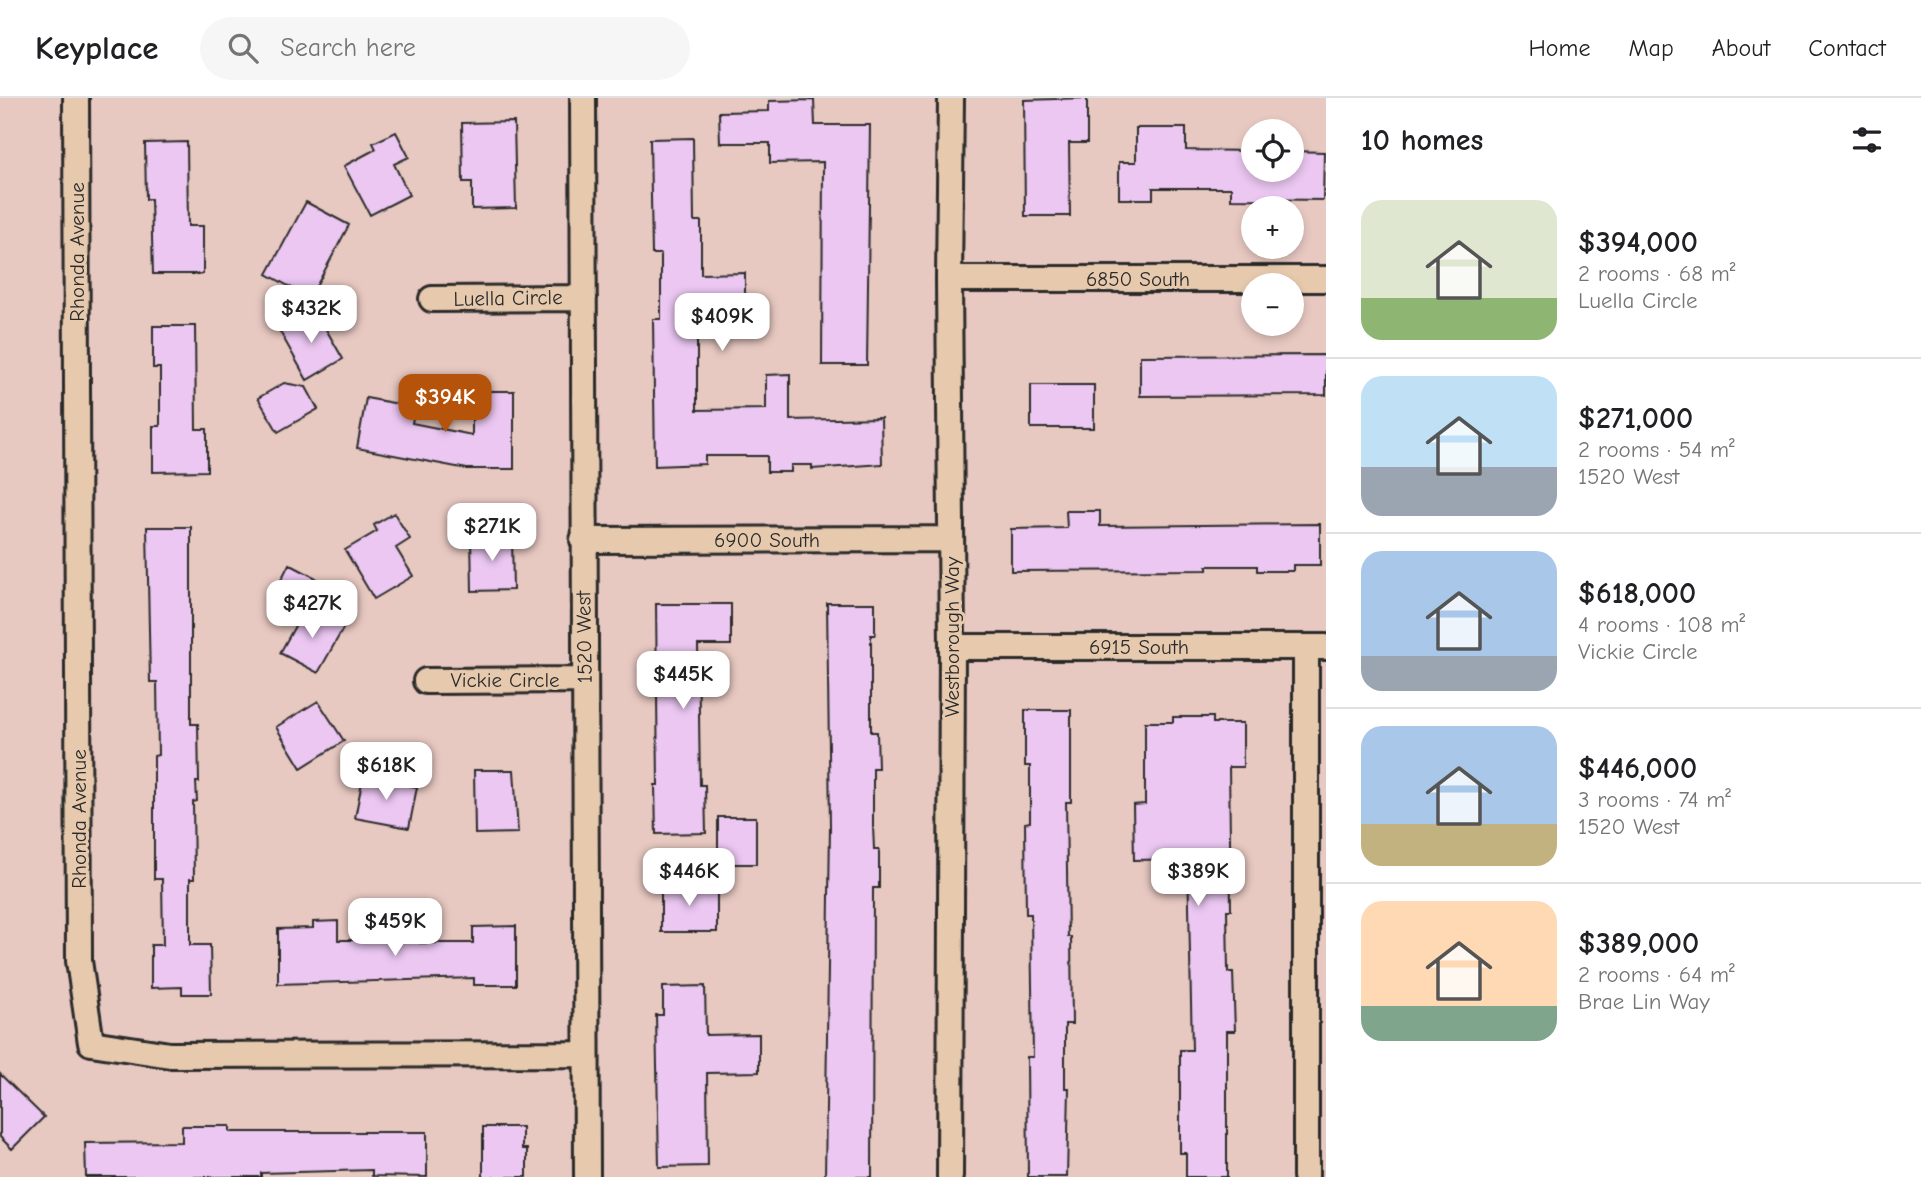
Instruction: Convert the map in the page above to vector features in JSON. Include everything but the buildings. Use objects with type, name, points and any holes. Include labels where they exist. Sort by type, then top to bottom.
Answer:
[{"type":"street","name":"Rhonda Avenue","points":[[76,98],[79,961],[91,1043],[170,1055],[586,1054]]},
{"type":"street","name":"1520 West","points":[[583,98],[587,1177]]},
{"type":"street","name":"Westborough Way","points":[[950,1177],[951,98]]},
{"type":"street","name":"6850 South","points":[[949,279],[1326,279]]},
{"type":"street","name":"Luella Circle","points":[[432,299],[584,298]]},
{"type":"street","name":"6900 South","points":[[583,540],[951,539]]},
{"type":"street","name":"6915 South","points":[[952,647],[1316,647]]},
{"type":"street","points":[[1306,1177],[1316,647]]},
{"type":"street","name":"Vickie Circle","points":[[426,681],[584,680]]}]
